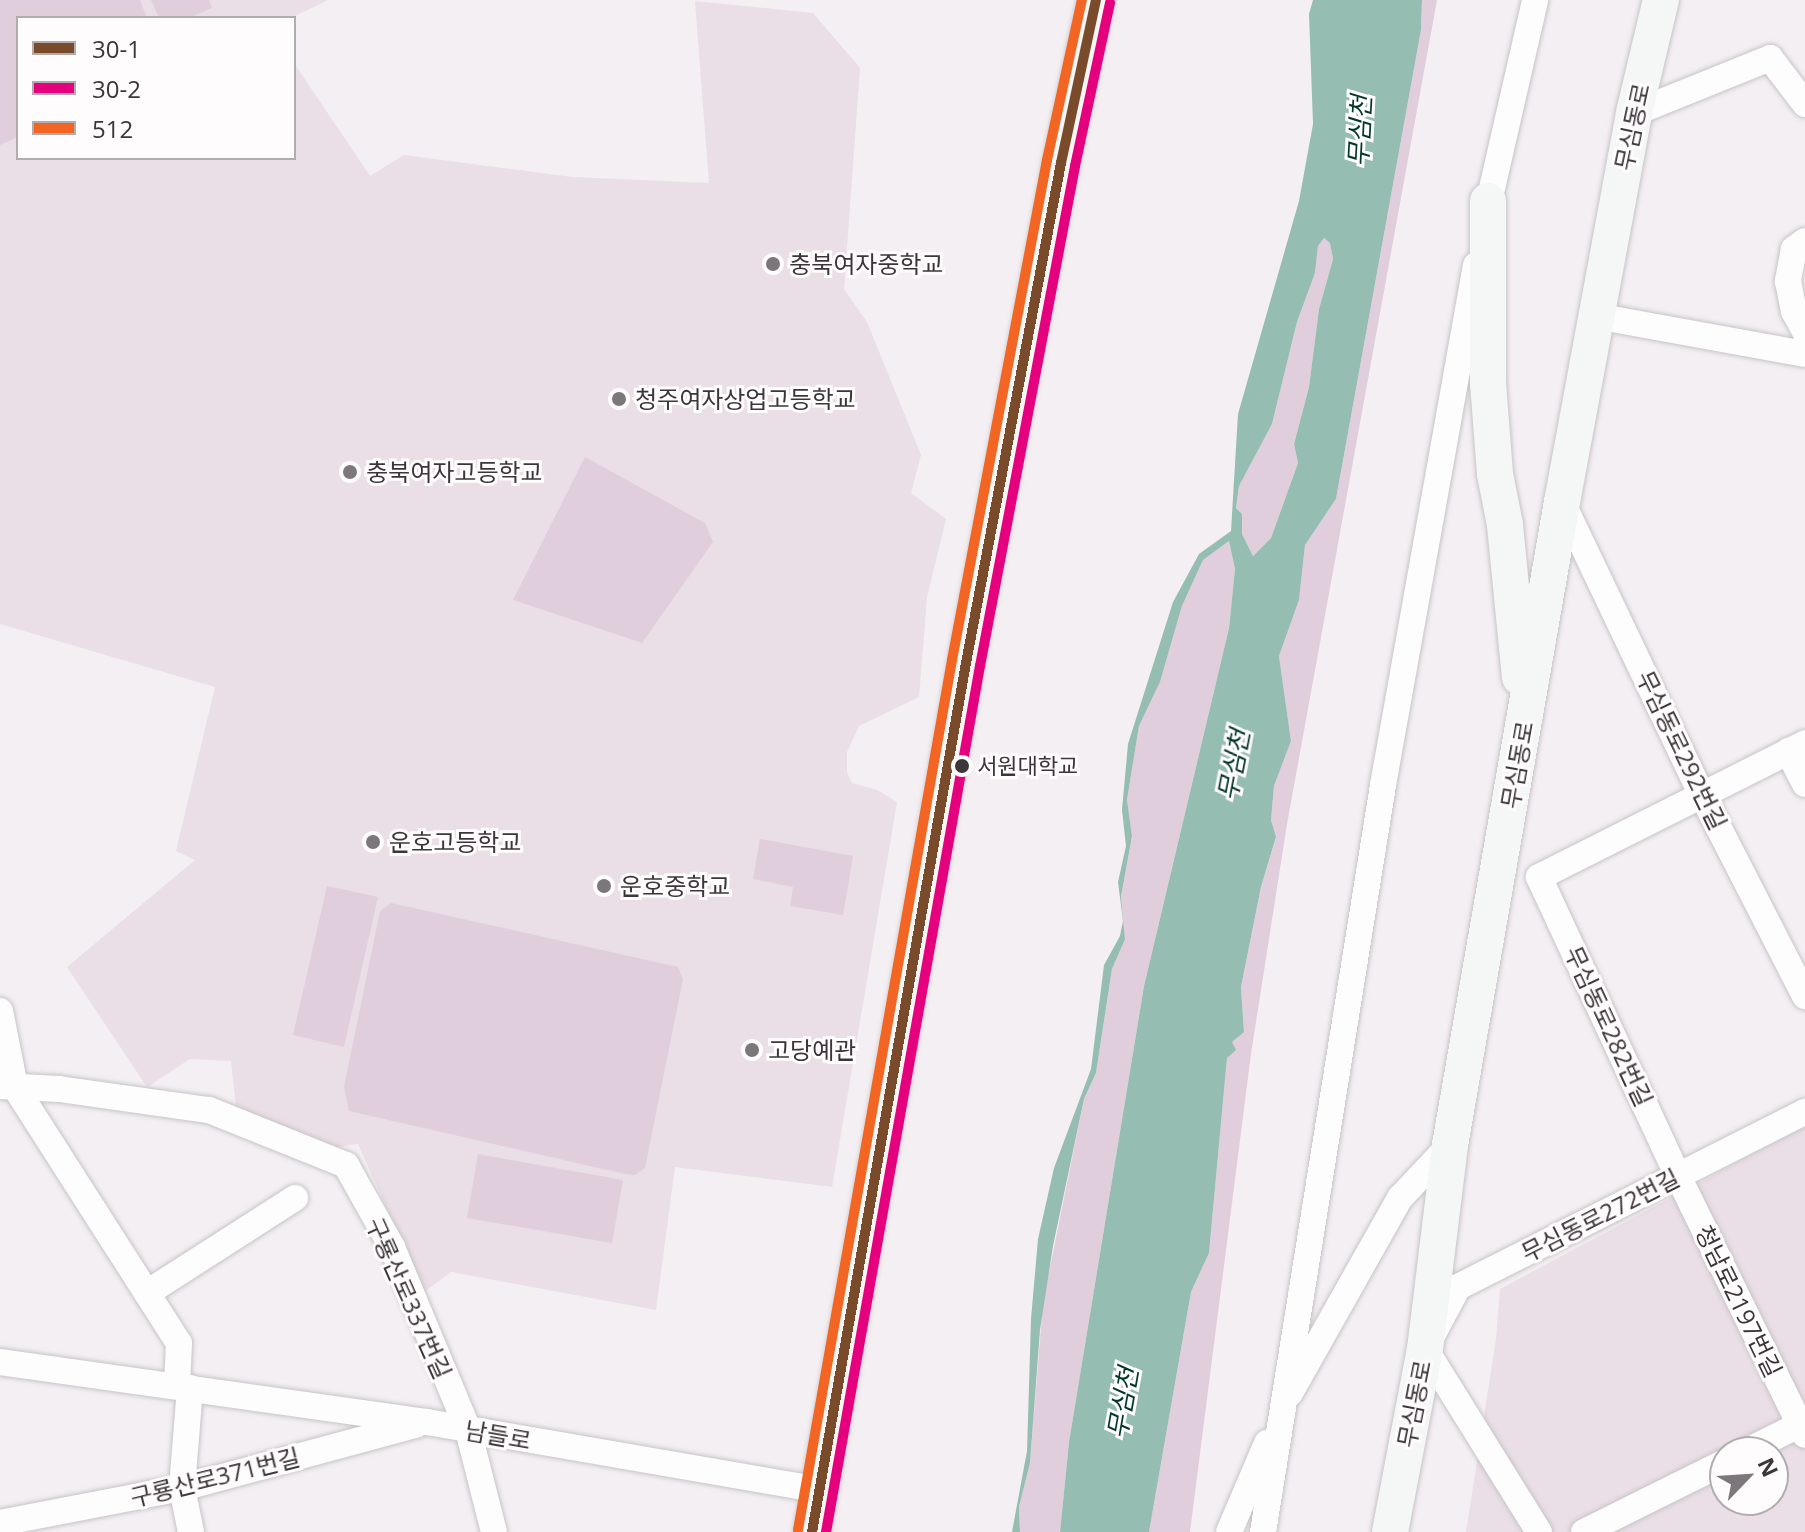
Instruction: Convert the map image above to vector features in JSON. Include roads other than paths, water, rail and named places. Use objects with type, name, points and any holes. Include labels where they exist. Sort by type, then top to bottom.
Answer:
[{"type":"street","points":[[812,1532],[966,663],[1061,163],[1096,0]]},
{"type":"street","points":[[1263,1532],[1383,785],[1488,201],[1535,0]]},
{"type":"street","name":"무심동로","points":[[1390,1532],[1425,1349],[1450,1145],[1562,502],[1634,113],[1661,0]]},
{"type":"street","points":[[1634,113],[1770,58],[1805,104]]},
{"type":"street","points":[[1488,201],[1488,383],[1495,474],[1505,525],[1525,722]]},
{"type":"street","points":[[1805,241],[1794,249],[1788,281],[1794,311],[1805,332]]},
{"type":"street","points":[[1596,316],[1805,354]]},
{"type":"street","name":"무심동로292번길","points":[[1562,502],[1702,795],[1805,996]]},
{"type":"street","points":[[1499,868],[1539,877],[1797,747],[1805,784]]},
{"type":"street","name":"무심동로282번길","points":[[1539,877],[1678,1176]]},
{"type":"street","points":[[0,1011],[8,1086],[98,1216],[179,1343],[183,1387],[182,1488],[191,1532]]},
{"type":"street","name":"구룡산로337번길","points":[[8,1086],[59,1089],[209,1110],[346,1165],[392,1247],[468,1430],[494,1532]]},
{"type":"street","name":"무심동로272번길","points":[[1425,1349],[1458,1287],[1805,1112]]},
{"type":"street","points":[[1229,1532],[1282,1408],[1400,1198],[1450,1145]]},
{"type":"street","name":"청남로2197번길","points":[[1678,1176],[1803,1428],[1784,1436]]},
{"type":"street","points":[[147,1293],[295,1198]]},
{"type":"street","points":[[1425,1349],[1539,1532]]},
{"type":"street","name":"남들로","points":[[0,1362],[427,1422],[819,1490]]},
{"type":"street","name":"구룡산로371번길","points":[[0,1523],[182,1488],[427,1422]]},
{"type":"street","points":[[1584,1532],[1709,1470]]},
{"type":"water","name":"무심천","points":[[1313,0],[1422,0],[1421,30],[1336,499],[1305,545],[1299,600],[1279,656],[1291,741],[1274,786],[1271,820],[1276,837],[1261,887],[1241,987],[1244,1032],[1232,1042],[1236,1050],[1227,1058],[1209,1253],[1191,1292],[1149,1532],[1060,1532],[1069,1442],[1144,986],[1229,628],[1235,569],[1229,541],[1203,560],[1182,606],[1160,682],[1139,726],[1127,800],[1132,836],[1121,897],[1125,939],[1112,969],[1096,1073],[1084,1099],[1053,1246],[1040,1330],[1030,1463],[1019,1507],[1020,1532],[1012,1532],[1027,1451],[1031,1319],[1038,1239],[1054,1168],[1091,1069],[1104,965],[1120,936],[1123,921],[1118,882],[1126,846],[1122,810],[1128,744],[1173,602],[1199,554],[1231,531],[1238,414],[1299,201],[1313,124],[1309,14]],"holes":[[[1324,238],[1330,243],[1333,259],[1319,309],[1309,387],[1294,444],[1298,463],[1271,538],[1253,556],[1242,534],[1242,514],[1236,508],[1239,486],[1272,424],[1297,322],[1315,273],[1318,246]]]},
{"type":"place","name":"충북여자중학교","points":[[773,264]]},
{"type":"place","name":"청주여자상업고등학교","points":[[619,399]]},
{"type":"place","name":"충북여자고등학교","points":[[350,472]]},
{"type":"place","name":"서원대학교","points":[[962,766]]},
{"type":"place","name":"운호고등학교","points":[[373,842]]},
{"type":"place","name":"운호중학교","points":[[604,886]]},
{"type":"place","name":"고당예관","points":[[752,1050]]}]
